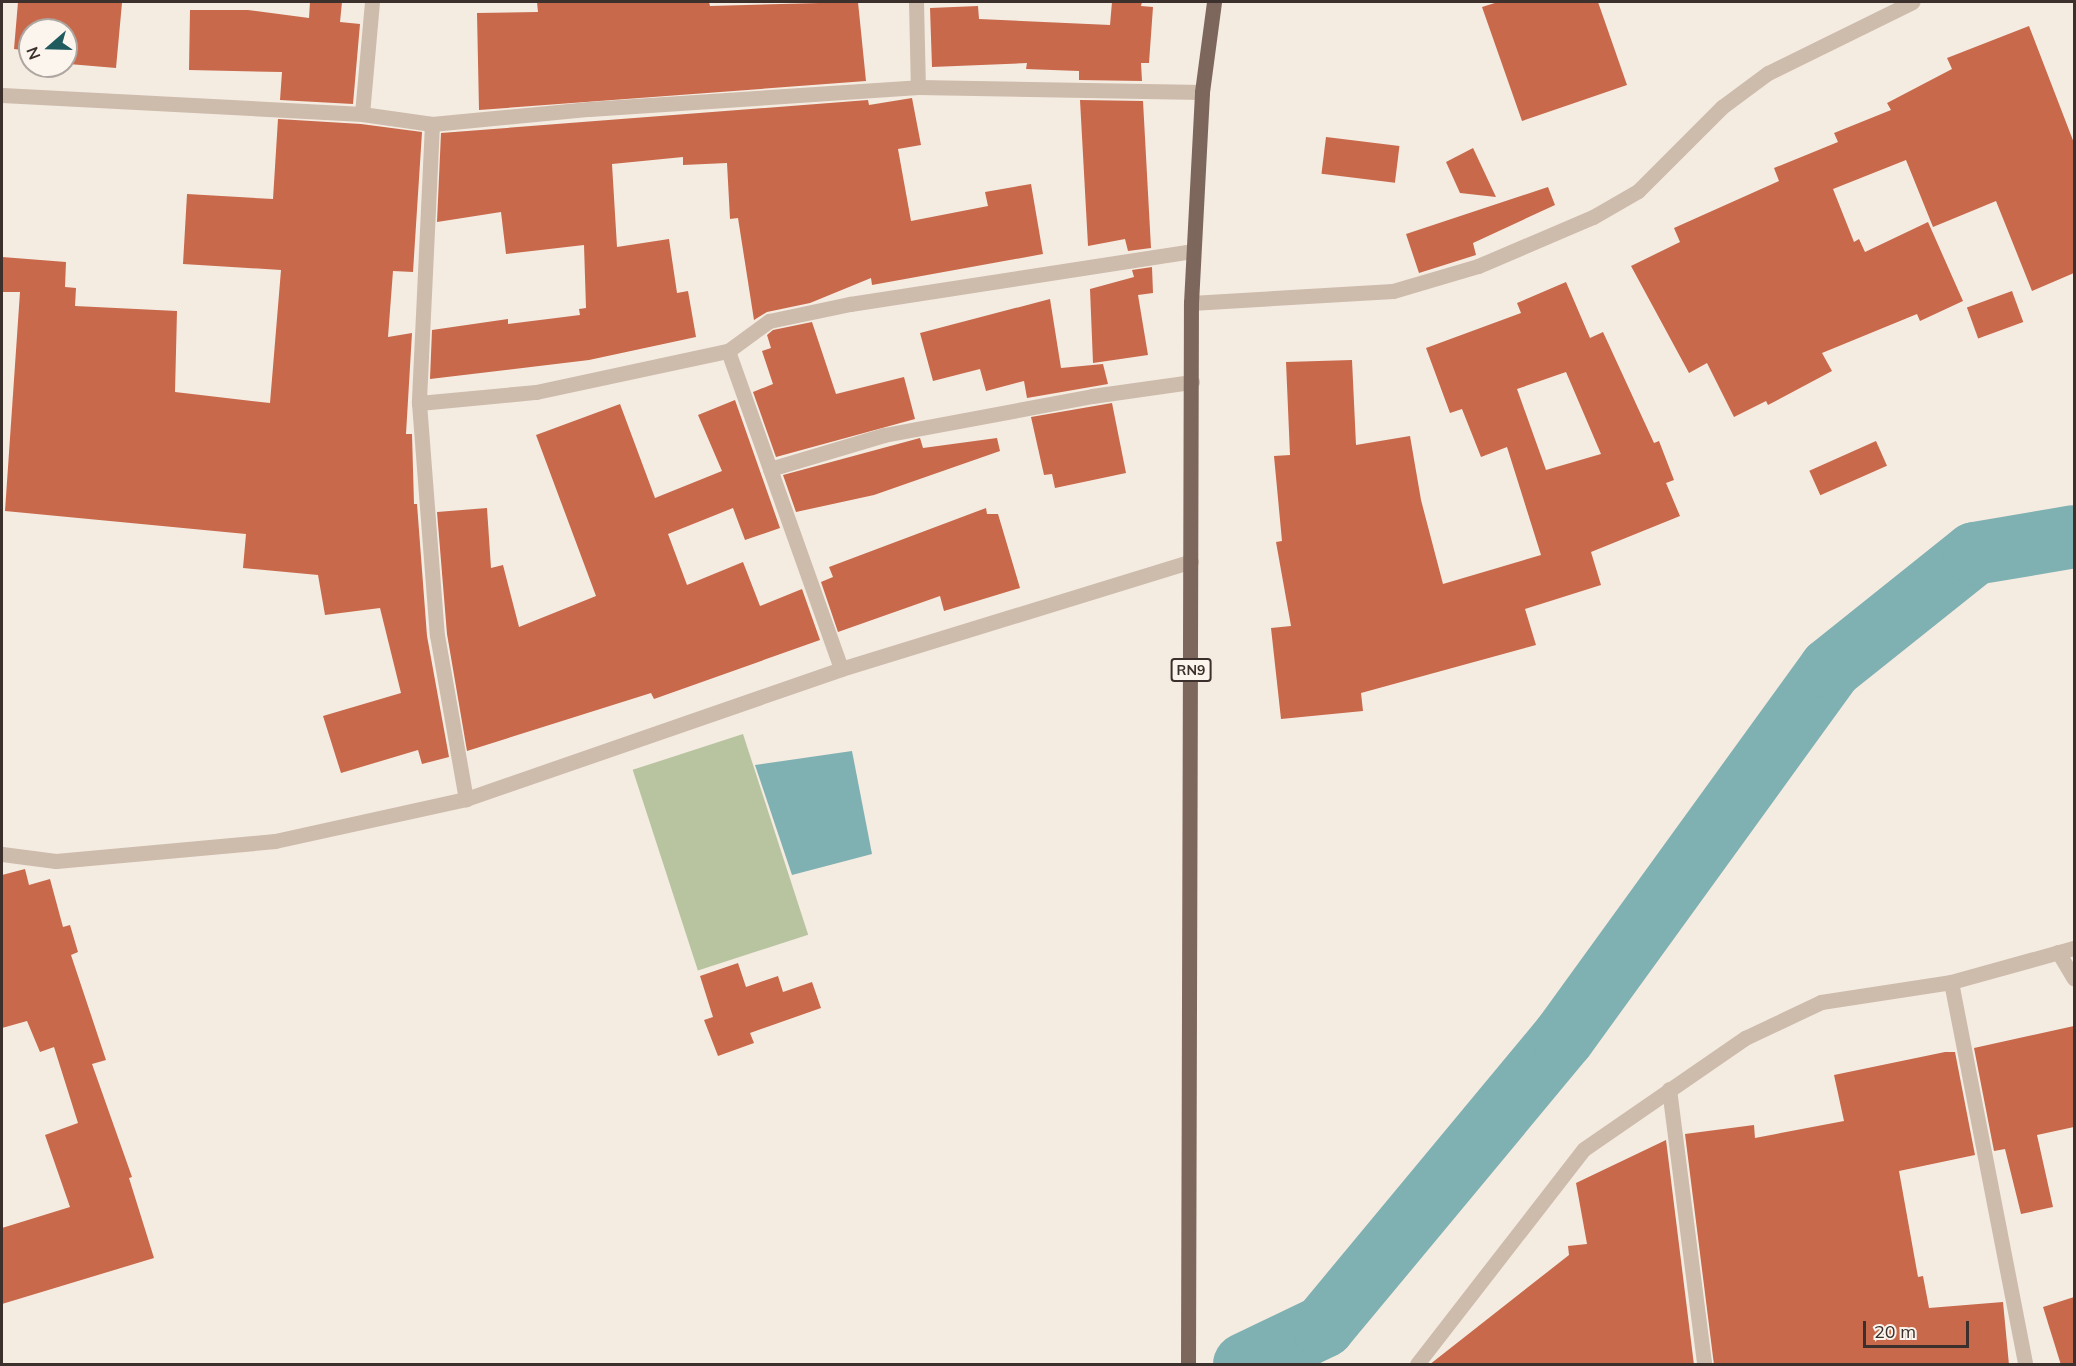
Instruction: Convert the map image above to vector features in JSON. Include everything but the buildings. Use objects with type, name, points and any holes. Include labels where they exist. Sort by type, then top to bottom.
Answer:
[{"type":"main road","name":"RN9","points":[[1188,1365],[1191,303],[1202,92],[1214,2]]},
{"type":"street","points":[[362,114],[372,2]]},
{"type":"street","points":[[916,2],[918,87]]},
{"type":"street","points":[[1191,303],[1393,291],[1478,266],[1593,217],[1638,191],[1722,107],[1768,73],[1912,2]]},
{"type":"street","points":[[2,95],[362,114],[432,124],[589,109],[918,87],[1202,92]]},
{"type":"street","points":[[432,124],[418,403],[437,635],[466,799]]},
{"type":"street","points":[[418,403],[536,392],[728,351],[769,321],[862,302],[1192,251]]},
{"type":"street","points":[[728,351],[841,669]]},
{"type":"street","points":[[770,468],[884,435],[1092,396],[1192,382]]},
{"type":"street","points":[[2,854],[56,861],[275,842],[466,799],[841,669],[1191,561]]},
{"type":"street","points":[[1416,1365],[1584,1149],[1745,1038],[1821,1002],[1951,982],[2074,948]]},
{"type":"street","points":[[2058,952],[2074,979]]},
{"type":"street","points":[[1951,982],[2025,1365]]},
{"type":"street","points":[[1669,1089],[1704,1365]]},
{"type":"green space","points":[[743,734],[808,935],[698,971],[633,770]]},
{"type":"water","points":[[852,751],[872,854],[792,875],[755,765]]},
{"type":"waterway","points":[[1244,1364],[1323,1326],[1563,1037],[1830,668],[1974,553],[2074,536]]}]
